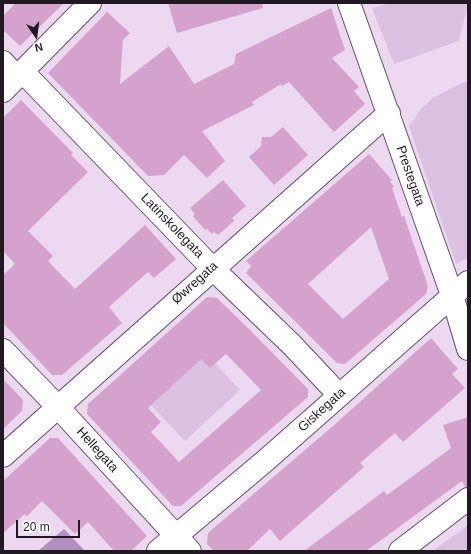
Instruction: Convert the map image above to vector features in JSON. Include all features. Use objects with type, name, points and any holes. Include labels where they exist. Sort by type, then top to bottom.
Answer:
[{"type":"street","points":[[12,76],[90,3]]},
{"type":"street","name":"Prestegata","points":[[349,3],[388,113],[460,288],[468,349]]},
{"type":"street","name":"Latinskolegata","points":[[12,76],[292,345],[339,395]]},
{"type":"street","name":"Øwregata","points":[[3,456],[57,406],[388,113]]},
{"type":"street","name":"Giskegata","points":[[158,551],[183,544],[265,461],[460,288]]},
{"type":"street","name":"Hellegata","points":[[3,350],[57,406],[183,544]]},
{"type":"street","points":[[400,551],[468,499]]},
{"type":"shaded area","points":[[390,3],[468,3],[459,41],[394,64],[372,8]]},
{"type":"shaded area","points":[[463,82],[468,82],[468,258],[456,264],[409,126],[421,109],[433,98]]},
{"type":"shaded area","points":[[206,353],[240,390],[185,441],[151,405]]},
{"type":"shaded area","points":[[468,525],[468,551],[433,551]]},
{"type":"shaded area","points":[[64,529],[85,551],[38,551]]},
{"type":"building","points":[[16,3],[64,3],[20,46],[3,30],[3,16]]},
{"type":"building","points":[[168,3],[262,3],[263,8],[177,33]]},
{"type":"building","points":[[331,8],[345,50],[332,58],[359,87],[354,91],[365,104],[334,132],[289,82],[282,86],[281,84],[252,102],[254,105],[202,131],[225,161],[207,178],[184,155],[164,175],[148,176],[48,73],[107,12],[130,33],[123,40],[120,84],[169,46],[194,84],[234,64],[236,54]]},
{"type":"building","points":[[21,100],[73,153],[71,155],[88,172],[28,231],[53,256],[48,261],[75,289],[145,225],[176,259],[154,278],[148,272],[109,307],[122,323],[62,375],[52,375],[3,323],[3,275],[15,264],[3,251],[3,118]]},
{"type":"building","points":[[283,127],[308,155],[274,185],[249,157],[261,146],[262,137],[271,137]]},
{"type":"building","points":[[369,154],[392,180],[390,182],[394,186],[392,188],[402,217],[404,216],[428,286],[426,294],[345,364],[337,363],[246,273],[251,266],[246,261]],"holes":[[[371,227],[389,279],[343,319],[308,284]]]},
{"type":"building","points":[[223,180],[246,206],[232,218],[234,221],[218,235],[214,232],[212,234],[207,229],[205,230],[193,216],[195,214],[190,208]]},
{"type":"building","points":[[207,297],[217,298],[308,389],[308,397],[181,506],[173,506],[87,414],[88,404]],"holes":[[[226,354],[261,390],[179,462],[151,432],[161,422],[148,408],[201,359],[210,368]]]},
{"type":"building","points":[[431,338],[458,369],[452,374],[465,388],[403,442],[395,433],[360,463],[364,467],[280,541],[270,529],[247,551],[214,551],[207,544],[208,533],[333,426]]},
{"type":"building","points":[[3,379],[23,400],[22,411],[3,429]]},
{"type":"building","points":[[468,417],[468,487],[465,487],[462,481],[366,551],[304,551],[384,491],[387,495],[451,448],[443,425]]},
{"type":"building","points":[[50,438],[58,438],[147,536],[131,551],[114,551],[88,522],[75,534],[42,501],[27,516],[25,514],[3,533],[3,481]]}]
